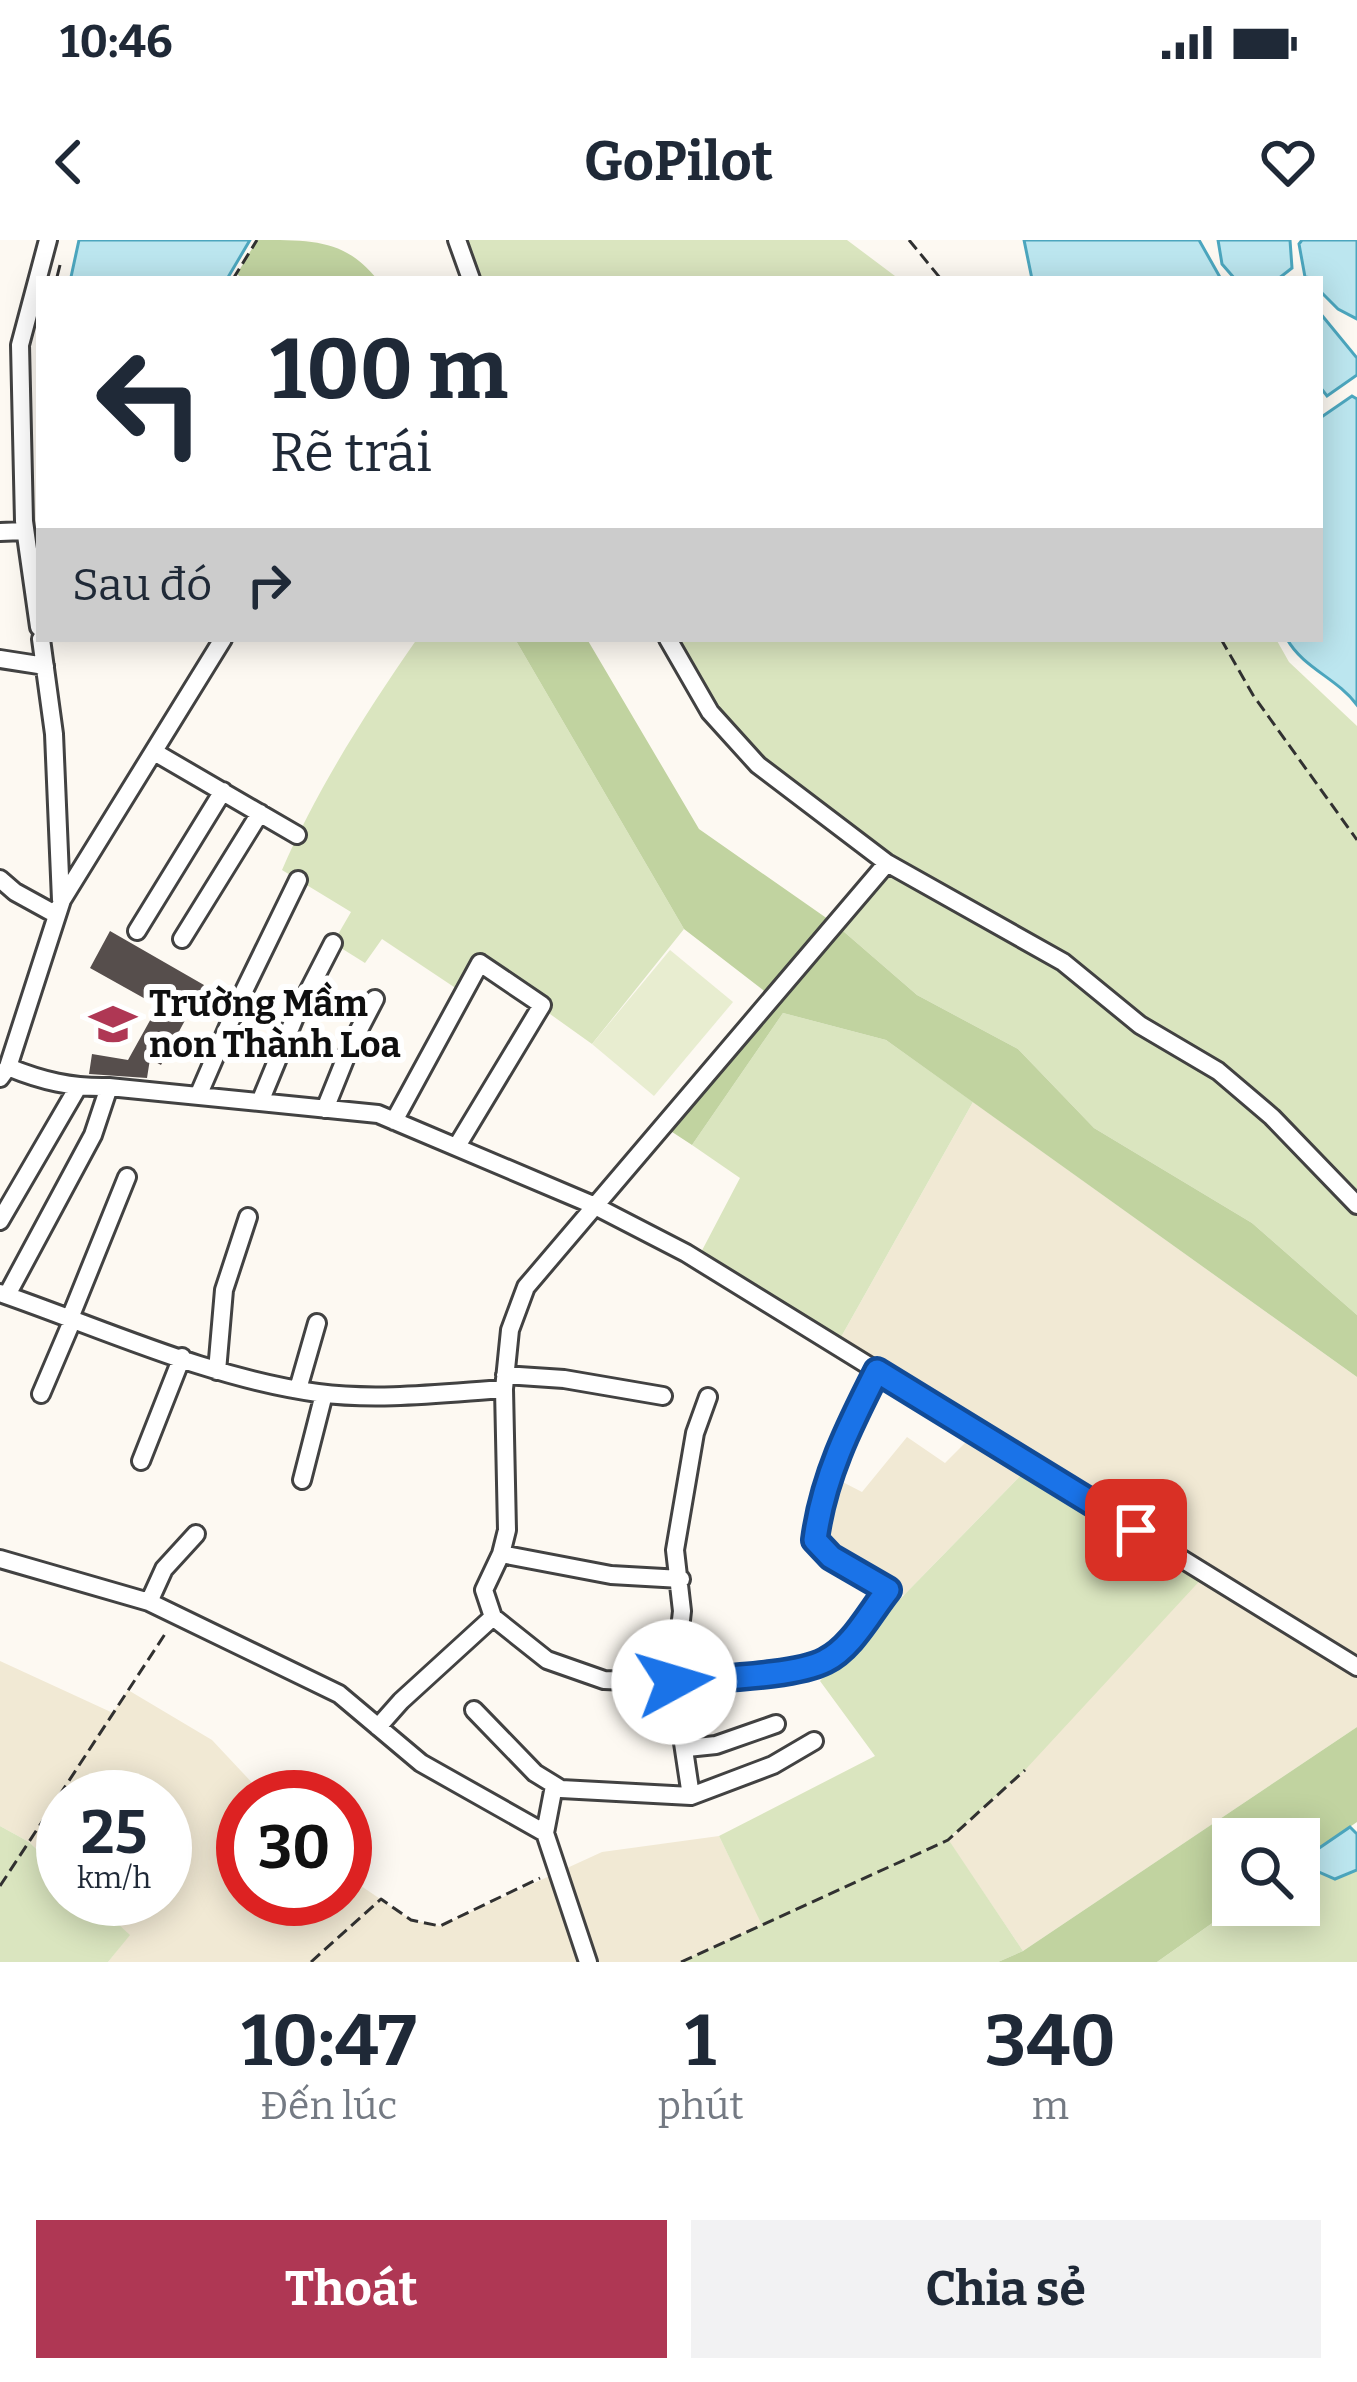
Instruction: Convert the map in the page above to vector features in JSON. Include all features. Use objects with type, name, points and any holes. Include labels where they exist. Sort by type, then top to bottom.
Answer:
[{"type":"street","points":[[38,276],[48,240]]},
{"type":"street","points":[[457,240],[470,276]]},
{"type":"street","points":[[36,285],[20,345],[26,531],[36,605]]},
{"type":"street","points":[[20,345],[36,353]]},
{"type":"street","points":[[0,532],[26,531]]},
{"type":"street","points":[[41,642],[54,734],[58,907],[38,984],[4,1073],[78,1088],[109,1087],[379,1114],[593,1205],[686,1253],[1357,1667]]},
{"type":"street","points":[[58,907],[222,642]]},
{"type":"street","points":[[670,642],[710,712],[758,765],[887,863],[1063,962],[1140,1025],[1218,1071],[1286,1131],[1357,1204]]},
{"type":"street","points":[[0,659],[45,666]]},
{"type":"street","points":[[156,753],[297,835]]},
{"type":"street","points":[[137,932],[223,791]]},
{"type":"street","points":[[182,939],[260,813]]},
{"type":"street","points":[[877,1371],[839,1448],[815,1540],[831,1557],[888,1590],[826,1661],[804,1668],[674,1682],[604,1680],[547,1660],[493,1617],[484,1590],[507,1530],[505,1382],[510,1330],[526,1286],[887,863]]},
{"type":"street","points":[[0,879],[15,892],[58,907]]},
{"type":"street","points":[[198,1096],[298,880]]},
{"type":"street","points":[[260,1102],[295,1017],[333,943]]},
{"type":"street","points":[[394,1120],[480,964],[542,1005],[457,1146]]},
{"type":"street","points":[[325,1108],[375,999]]},
{"type":"street","points":[[109,1087],[93,1135],[3,1294],[218,1371],[324,1394],[564,1379],[663,1396]]},
{"type":"street","points":[[0,1221],[78,1088]]},
{"type":"street","points":[[41,1394],[127,1177]]},
{"type":"street","points":[[218,1371],[224,1290],[248,1217]]},
{"type":"street","points":[[298,1389],[317,1324]]},
{"type":"street","points":[[141,1461],[182,1357]]},
{"type":"street","points":[[302,1480],[324,1394]]},
{"type":"street","points":[[692,1796],[674,1682],[681,1579],[676,1550],[695,1433],[708,1397]]},
{"type":"street","points":[[149,1603],[164,1569],[196,1534]]},
{"type":"street","points":[[501,1554],[611,1575],[681,1579]]},
{"type":"street","points":[[0,1559],[149,1603],[339,1694],[421,1763],[545,1833]]},
{"type":"street","points":[[378,1726],[493,1617]]},
{"type":"street","points":[[474,1710],[554,1786],[692,1796],[772,1766],[814,1741]]},
{"type":"street","points":[[687,1748],[716,1745],[776,1724]]},
{"type":"street","points":[[554,1786],[545,1833],[588,1962]]},
{"type":"path","points":[[235,276],[257,240]]},
{"type":"path","points":[[909,240],[939,276]]},
{"type":"path","points":[[58,276],[62,259]]},
{"type":"path","points":[[1223,642],[1253,695],[1357,840]]},
{"type":"path","points":[[0,1886],[177,1616]]},
{"type":"path","points":[[681,1962],[948,1840],[1024,1770]]},
{"type":"path","points":[[311,1962],[382,1899],[411,1920],[440,1926],[557,1870]]},
{"type":"shaded area","points":[[973,1102],[1357,1377],[1357,1727],[1221,1818],[1212,1818],[1212,1824],[1023,1951],[948,1840],[1025,1770],[1030,1466],[904,1595],[888,1590],[815,1541],[829,1475],[862,1492],[907,1437],[945,1463],[975,1433],[836,1346]]},
{"type":"shaded area","points":[[0,1661],[113,1713],[128,1690],[212,1740],[240,1770],[216,1770],[216,1926],[372,1926],[372,1893],[411,1920],[440,1926],[602,1852],[719,1836],[763,1925],[681,1962],[108,1962],[129,1935],[120,1926],[192,1926],[192,1770],[36,1770],[36,1849],[0,1826]]},
{"type":"green space","points":[[257,240],[327,245],[353,256],[374,276],[239,276]]},
{"type":"green space","points":[[457,240],[847,240],[895,276],[470,276]]},
{"type":"green space","points":[[415,642],[517,642],[684,929],[592,1044],[480,964],[463,993],[382,939],[365,963],[333,943],[351,912],[282,870],[311,810]]},
{"type":"green space","points":[[517,642],[589,642],[699,829],[835,924],[917,995],[1018,1049],[1094,1128],[1252,1223],[1357,1315],[1357,1377],[886,1040],[783,1013],[692,1145],[663,1126],[772,997],[684,929]]},
{"type":"green space","points":[[671,642],[1278,642],[1289,662],[1357,726],[1357,1315],[1252,1223],[1094,1128],[1018,1049],[917,995],[835,924],[886,863],[822,815],[710,712]]},
{"type":"green space","points":[[670,950],[733,1002],[654,1096],[592,1044]]},
{"type":"green space","points":[[783,1013],[886,1040],[973,1102],[836,1346],[697,1260],[740,1178],[692,1145]]},
{"type":"green space","points":[[1031,1465],[1206,1574],[1025,1770],[948,1839],[1023,1951],[998,1962],[681,1962],[762,1925],[719,1836],[875,1756],[820,1681]]},
{"type":"green space","points":[[1357,1727],[1357,1822],[1320,1848],[1320,1818],[1221,1818]]},
{"type":"green space","points":[[1212,1824],[1212,1923],[1157,1962],[998,1962],[1023,1951]]},
{"type":"green space","points":[[0,1826],[36,1849],[36,1926],[120,1926],[130,1935],[108,1962],[0,1962]]},
{"type":"green space","points":[[1357,1870],[1357,1962],[1157,1962],[1212,1923],[1320,1926],[1320,1872],[1334,1879]]},
{"type":"water","points":[[79,240],[250,240],[229,276],[71,276]]},
{"type":"water","points":[[1024,240],[1199,240],[1219,276],[1031,276]]},
{"type":"water","points":[[1218,240],[1290,240],[1292,268],[1282,276],[1232,276],[1222,264]]},
{"type":"water","points":[[1302,240],[1357,240],[1357,319],[1323,294],[1323,276],[1305,276]]},
{"type":"water","points":[[1323,317],[1357,358],[1357,375],[1327,396],[1323,391]]},
{"type":"water","points":[[1352,396],[1357,399],[1357,705],[1289,642],[1323,642],[1323,416]]},
{"type":"water","points":[[1350,1827],[1357,1834],[1357,1870],[1335,1879],[1320,1872],[1320,1847]]},
{"type":"building","points":[[110,931],[204,985],[161,1065],[150,1059],[147,1078],[89,1074],[92,1054],[128,1060],[158,1006],[90,968]]},
{"type":"place","name":"Trường Mầm non Thành Loa","points":[[113,1024]]},
{"type":"route","points":[[674,1682],[804,1668],[826,1661],[888,1590],[831,1557],[815,1540],[829,1475],[877,1371],[1136,1530]]}]
